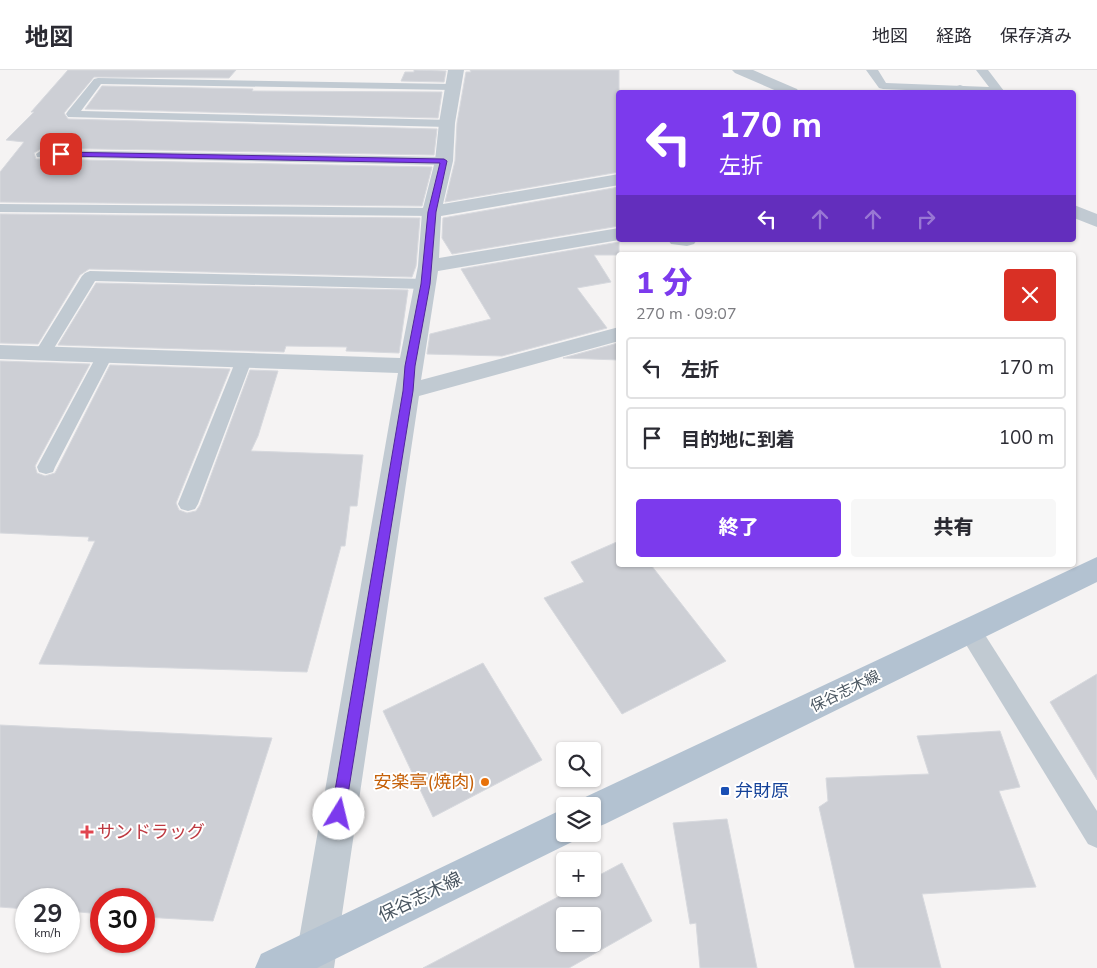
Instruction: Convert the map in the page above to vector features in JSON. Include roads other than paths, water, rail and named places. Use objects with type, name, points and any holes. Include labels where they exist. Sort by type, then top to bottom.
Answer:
[{"type":"main road","name":"保谷志木線","points":[[601,808],[1097,569]]},
{"type":"main road","name":"保谷志木線","points":[[275,968],[316,958],[556,831]]},
{"type":"street","points":[[740,70],[786,90]]},
{"type":"street","points":[[316,958],[427,275],[432,212],[444,161],[446,122],[454,79]]},
{"type":"street","points":[[432,212],[616,180]]},
{"type":"street","points":[[1076,213],[1097,221]]},
{"type":"street","points":[[427,275],[616,235]]},
{"type":"street","points":[[0,352],[244,360],[409,378],[616,335]]},
{"type":"lane","points":[[872,70],[883,86],[945,90]]},
{"type":"lane","points":[[982,70],[997,90]]},
{"type":"lane","points":[[446,122],[72,114],[98,81],[454,79]]},
{"type":"lane","points":[[42,154],[444,161]]},
{"type":"lane","points":[[0,208],[432,212]]},
{"type":"lane","points":[[42,354],[90,276],[427,275]]},
{"type":"lane","points":[[46,467],[106,355]]},
{"type":"lane","points":[[188,504],[244,360]]},
{"type":"lane","points":[[970,631],[1097,835]]},
{"type":"place","name":"安楽亭(焼肉)","points":[[485,782]]},
{"type":"place","name":"弁財原","points":[[725,791]]},
{"type":"place","name":"サンドラッグ","points":[[87,832]]}]
